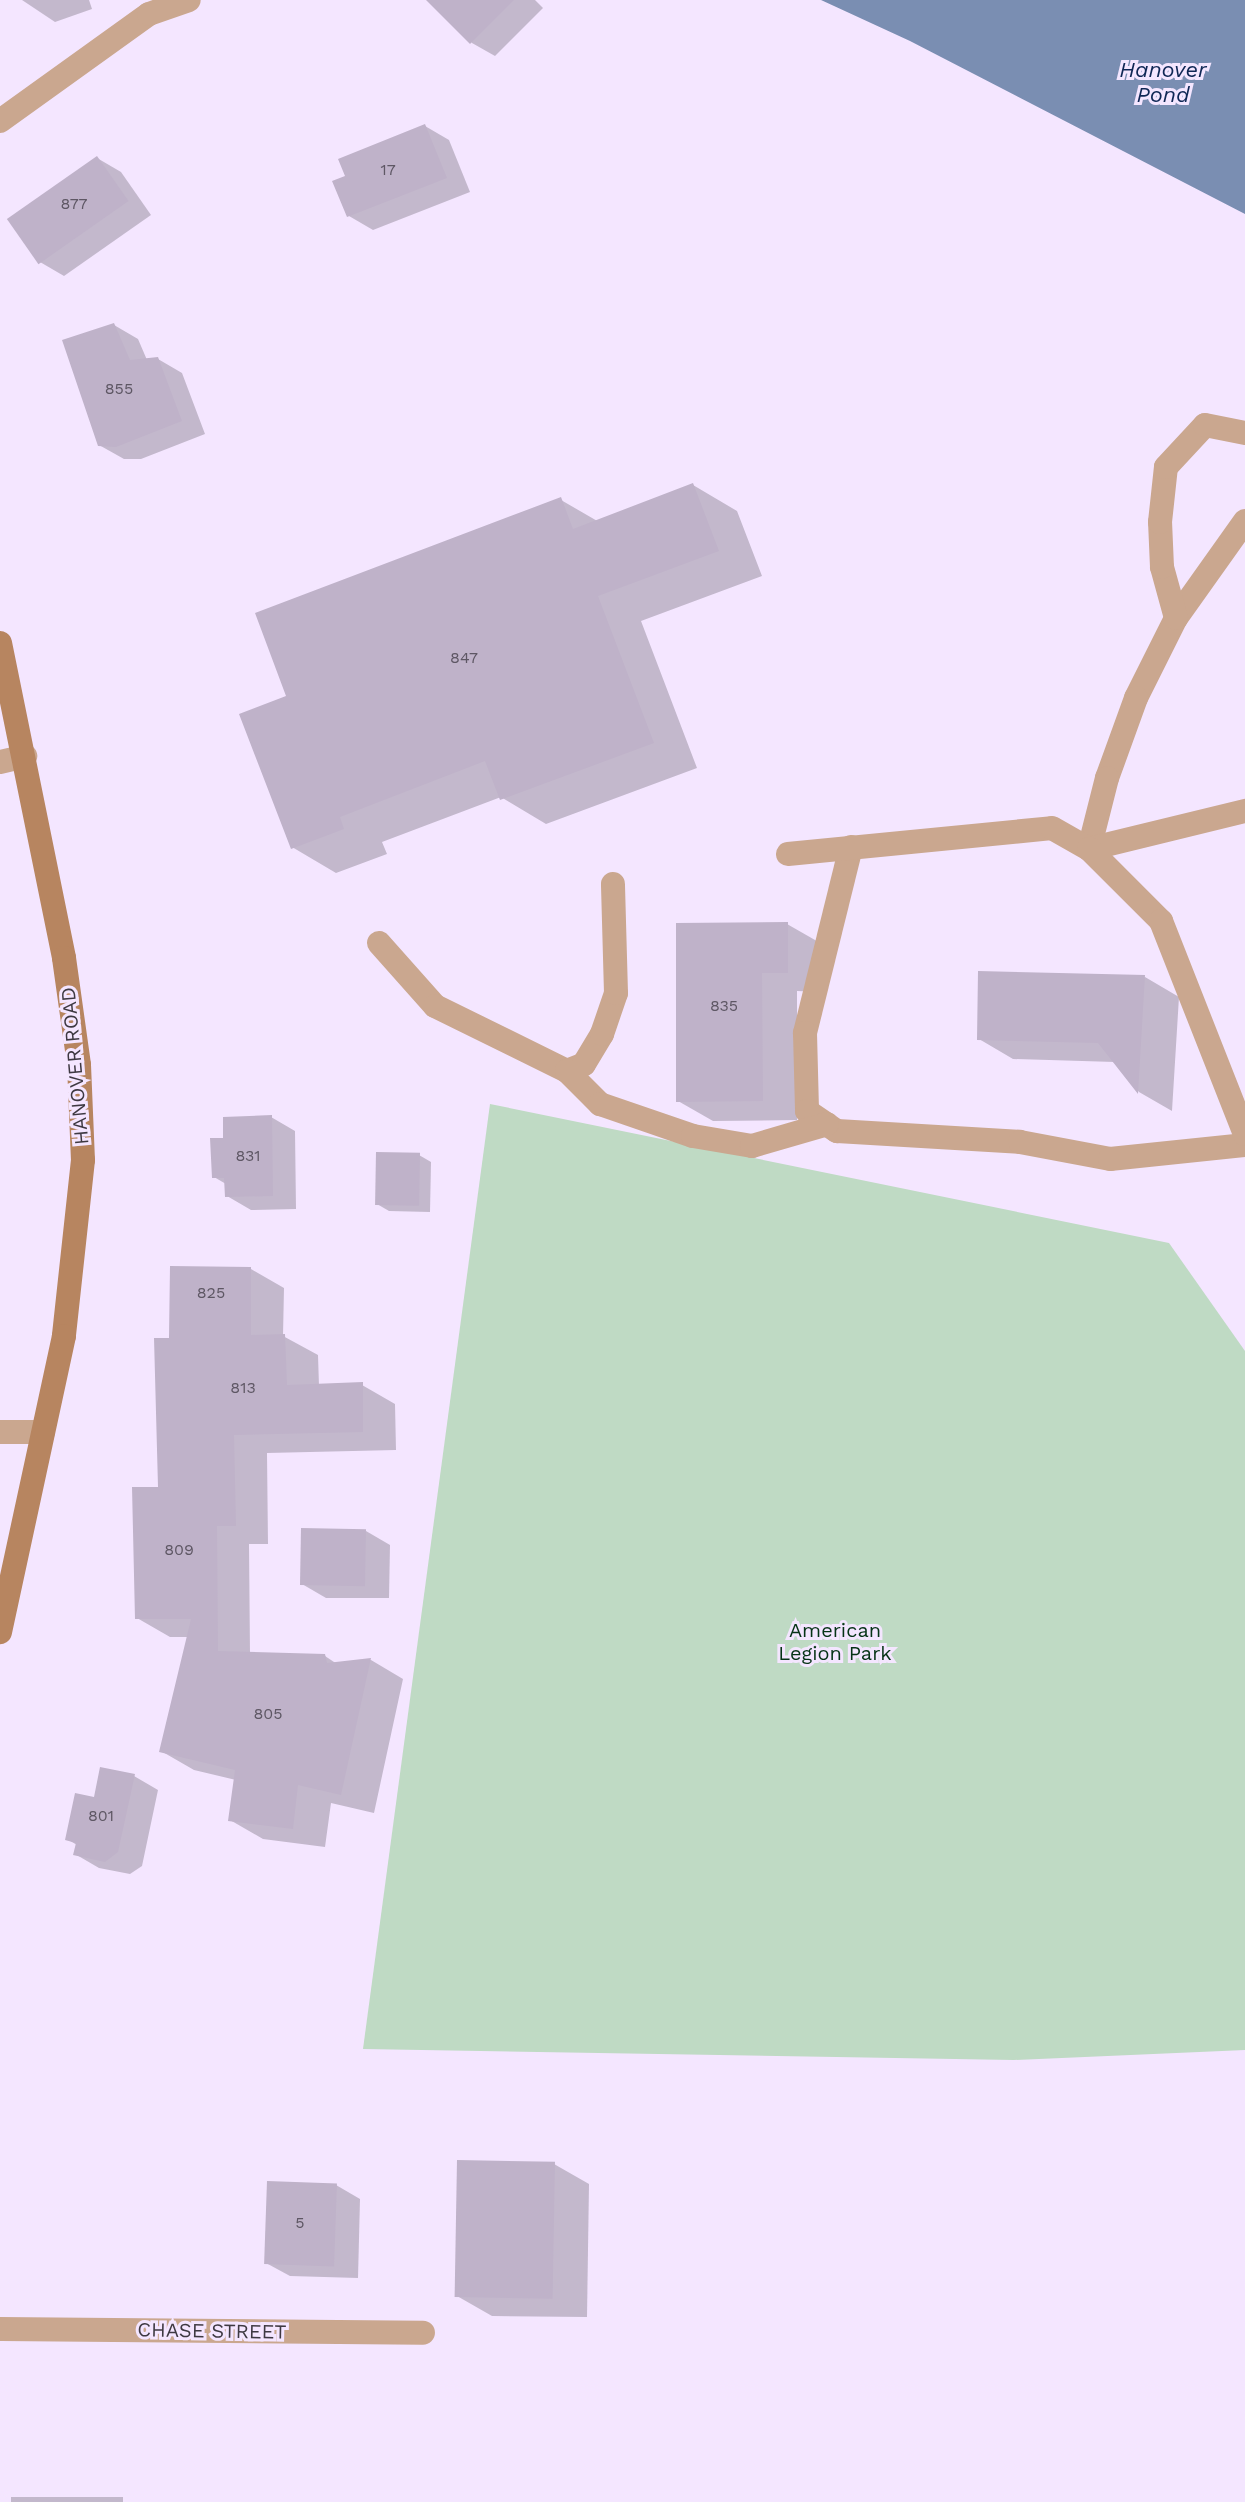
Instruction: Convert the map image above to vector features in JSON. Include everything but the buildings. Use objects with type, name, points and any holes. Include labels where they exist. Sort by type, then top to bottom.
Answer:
[{"type":"main road","name":"HANOVER ROAD","points":[[0,643],[64,958],[79,1065],[83,1160],[76,1257],[43,1432],[0,1632]]},
{"type":"street","points":[[0,121],[149,14],[189,0]]},
{"type":"street","points":[[1176,618],[1162,567],[1160,522],[1166,467],[1205,425],[1245,433]]},
{"type":"street","points":[[1089,849],[1107,778],[1136,698],[1176,618],[1245,521]]},
{"type":"street","points":[[0,762],[25,756]]},
{"type":"street","points":[[1089,849],[1245,811]]},
{"type":"street","points":[[788,854],[1052,828],[1089,849],[1161,921],[1245,1134]]},
{"type":"street","points":[[851,847],[805,1033],[807,1111],[837,1131],[1020,1142],[1110,1159],[1245,1145]]},
{"type":"street","points":[[567,1071],[584,1064],[602,1034],[616,993],[613,884]]},
{"type":"street","points":[[379,943],[435,1006],[567,1071],[600,1104],[693,1136],[752,1146],[827,1124]]},
{"type":"street","points":[[0,1432],[43,1432]]},
{"type":"street","name":"CHASE STREET","points":[[0,2329],[423,2333]]},
{"type":"green space","name":"American Legion Park","points":[[490,1104],[1169,1243],[1245,1351],[1245,2050],[1014,2060],[363,2049]]},
{"type":"water","name":"Hanover Pond","points":[[821,0],[1245,0],[1245,214],[910,41]]}]
